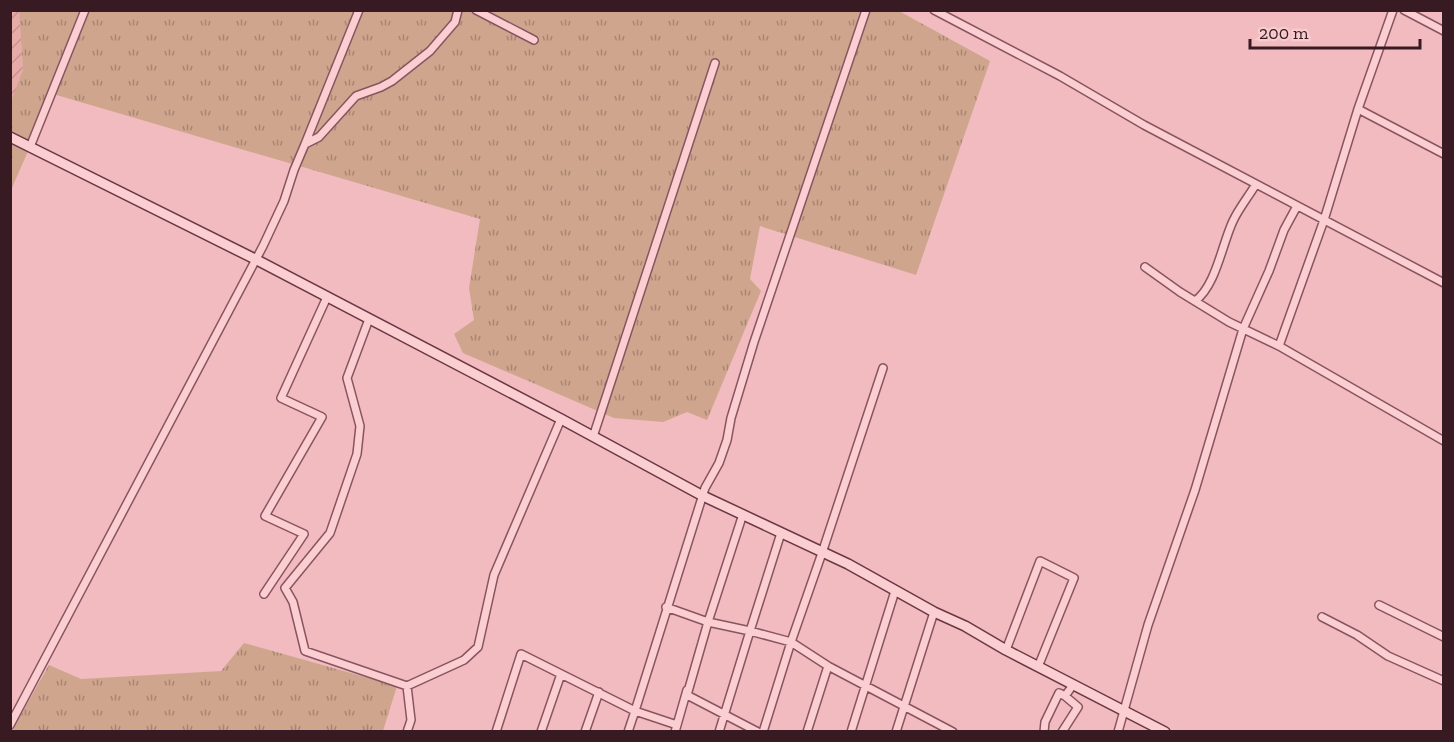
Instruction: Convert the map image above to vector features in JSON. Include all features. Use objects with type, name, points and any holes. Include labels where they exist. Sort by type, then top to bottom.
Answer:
[{"type":"street","points":[[30,147],[85,10]]},
{"type":"street","points":[[10,725],[263,246],[284,201],[294,170],[359,10]]},
{"type":"street","points":[[305,144],[319,137],[356,96],[392,81],[430,51],[455,22],[458,10]]},
{"type":"street","points":[[476,10],[534,40]]},
{"type":"street","points":[[628,732],[705,488],[719,463],[727,440],[731,418],[754,342],[866,10]]},
{"type":"street","points":[[934,10],[1060,76],[1134,120],[1443,283]]},
{"type":"street","points":[[950,19],[953,10]]},
{"type":"street","points":[[1279,346],[1324,220],[1358,109],[1393,10]]},
{"type":"street","points":[[1404,10],[1443,31]]},
{"type":"street","points":[[593,437],[715,63]]},
{"type":"street","points":[[1358,109],[1443,154]]},
{"type":"street","points":[[10,136],[255,259],[703,496],[848,564],[934,612],[965,626],[1038,667],[1165,732]]},
{"type":"street","points":[[1195,301],[1203,296],[1233,220],[1256,184]]},
{"type":"street","points":[[1118,732],[1148,625],[1195,490],[1243,329],[1269,271],[1284,230],[1297,206]]},
{"type":"street","points":[[1145,267],[1195,301],[1243,329],[1279,346],[1443,441]]},
{"type":"street","points":[[264,594],[304,534],[265,516],[322,417],[281,398],[327,297]]},
{"type":"street","points":[[369,319],[347,378],[360,426],[357,454],[330,532],[285,588],[293,602],[305,651],[407,686],[464,660],[478,647],[494,575],[561,419]]},
{"type":"street","points":[[763,732],[883,368]]},
{"type":"street","points":[[496,732],[521,654],[635,711],[676,728],[743,514]]},
{"type":"street","points":[[719,732],[781,533]]},
{"type":"street","points":[[1006,650],[1040,561],[1074,578],[1038,667]]},
{"type":"street","points":[[851,732],[896,591]]},
{"type":"street","points":[[1379,605],[1443,637]]},
{"type":"street","points":[[666,608],[708,622],[791,642],[864,687],[953,732]]},
{"type":"street","points":[[896,732],[934,612]]},
{"type":"street","points":[[1322,617],[1356,635],[1388,656],[1443,681]]},
{"type":"street","points":[[708,622],[687,695],[758,732]]},
{"type":"street","points":[[807,732],[828,666]]},
{"type":"street","points":[[541,732],[561,674]]},
{"type":"street","points":[[1065,696],[1073,685]]},
{"type":"street","points":[[407,686],[411,720],[407,732]]},
{"type":"street","points":[[585,732],[599,692]]},
{"type":"street","points":[[1044,732],[1045,722],[1059,693],[1078,707],[1062,732]]},
{"type":"shaded area","points":[[11,11],[19,11],[23,71],[11,104]]},
{"type":"green space","points":[[19,10],[899,11],[990,61],[916,275],[760,226],[750,279],[761,291],[707,420],[687,412],[663,422],[614,418],[463,353],[454,334],[474,320],[469,288],[480,219],[53,94],[11,190],[10,104],[23,70]]},
{"type":"green space","points":[[244,643],[397,686],[383,731],[11,732],[49,665],[81,679],[221,671]]}]
